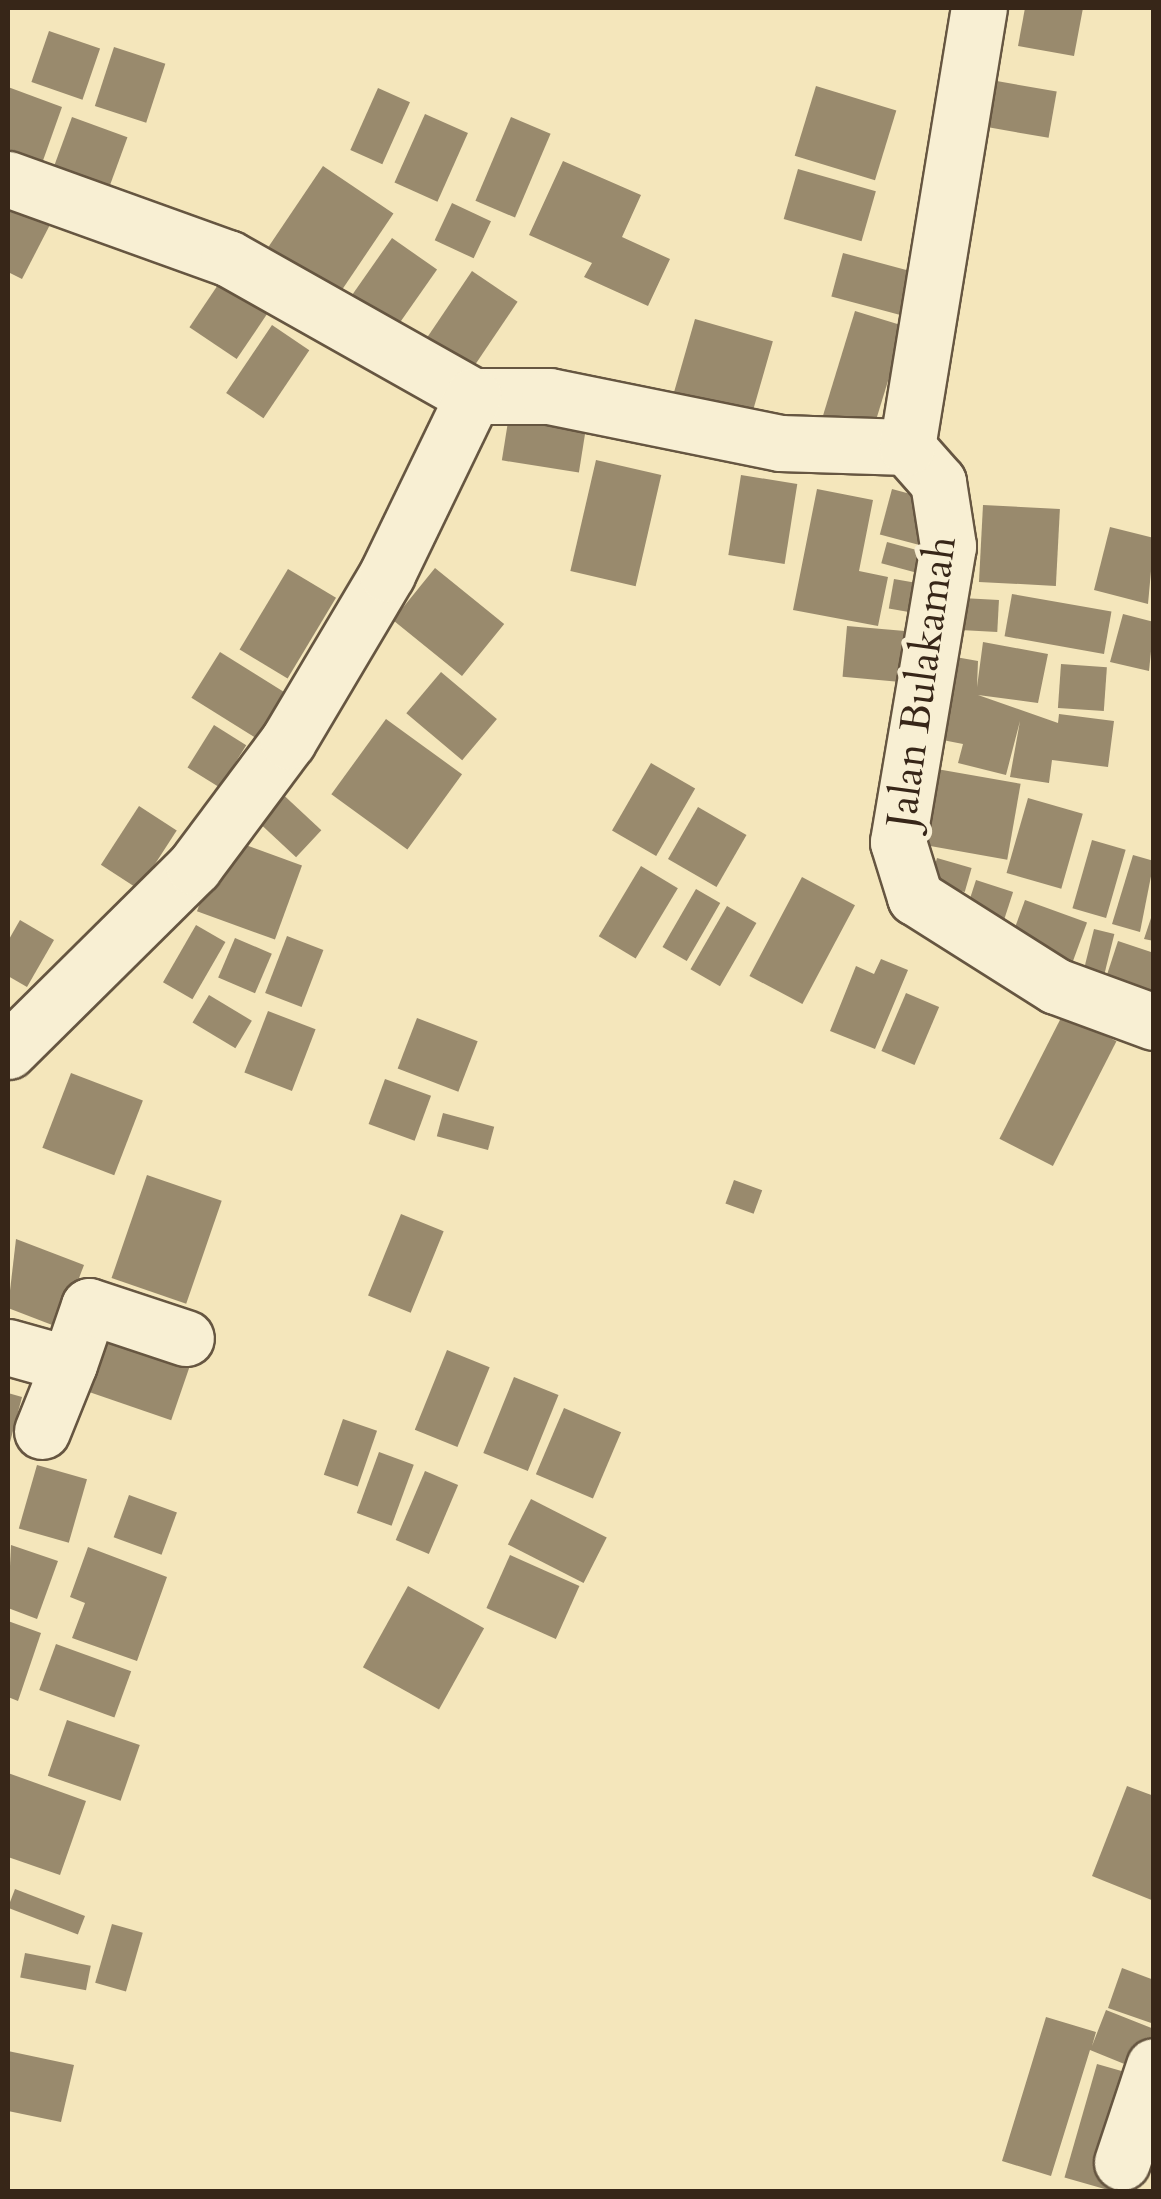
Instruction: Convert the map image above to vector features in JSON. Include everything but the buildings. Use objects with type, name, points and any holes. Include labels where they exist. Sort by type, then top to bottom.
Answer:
[{"type":"street","points":[[8,179],[257,271],[473,396],[549,396],[780,443],[907,447],[980,8]]},
{"type":"street","points":[[8,1052],[194,867],[288,740],[387,574],[473,396]]},
{"type":"street","name":"Jalan Bulakamah","points":[[907,447],[938,482],[948,546],[898,842],[915,897],[1056,986],[1154,1022]]},
{"type":"street","points":[[42,1431],[89,1306],[186,1338]]},
{"type":"street","points":[[8,1348],[69,1364]]},
{"type":"street","points":[[1122,2162],[1154,2066]]}]
